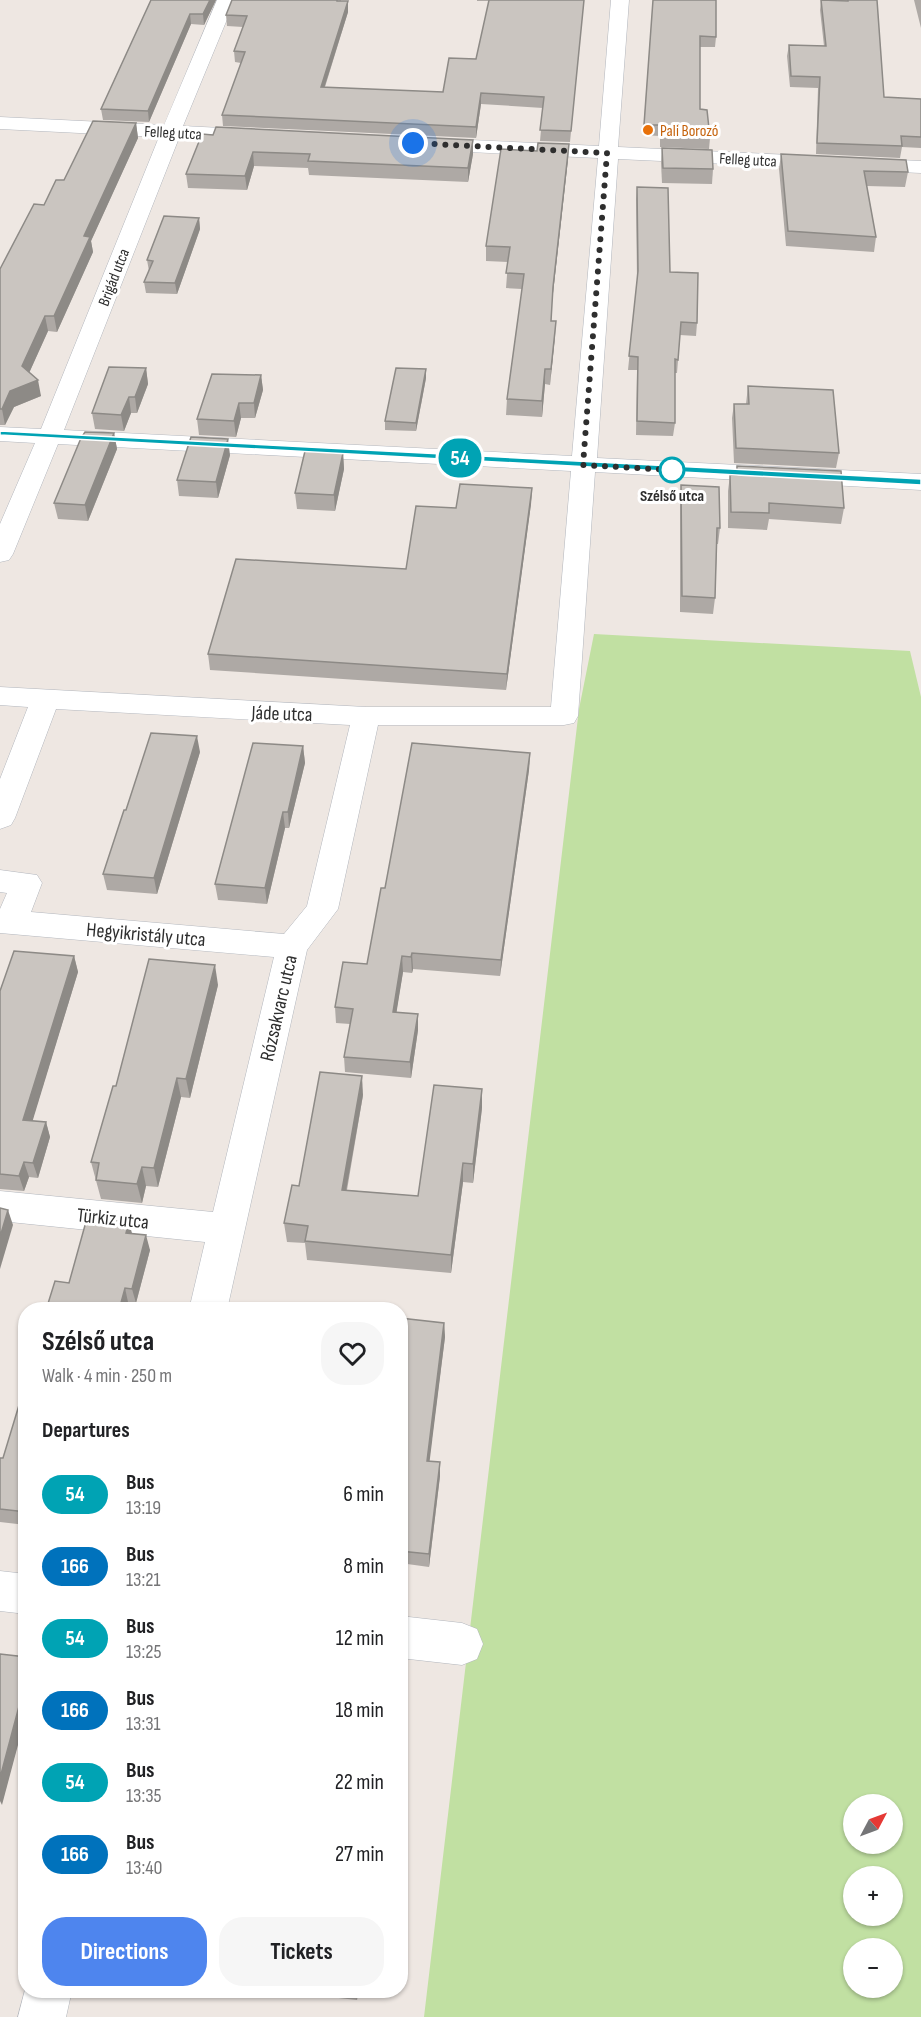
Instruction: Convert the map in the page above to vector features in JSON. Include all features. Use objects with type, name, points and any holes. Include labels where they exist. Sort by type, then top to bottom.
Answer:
[{"type":"street","name":"Brigád utca","points":[[0,554],[51,436],[169,132],[226,0]]},
{"type":"street","points":[[583,465],[620,0]]},
{"type":"street","name":"Felleg utca","points":[[0,123],[284,137]]},
{"type":"street","name":"Felleg utca","points":[[413,143],[921,167]]},
{"type":"street","points":[[0,434],[921,482]]},
{"type":"street","name":"Jáde utca","points":[[0,696],[366,716],[564,716],[583,465]]},
{"type":"street","points":[[0,818],[46,698]]},
{"type":"street","name":"Rózsakvarc utca","points":[[210,1302],[292,947],[322,909],[366,716]]},
{"type":"street","points":[[0,880],[26,883],[5,922]]},
{"type":"street","name":"Hegyikristály utca","points":[[5,922],[292,947]]},
{"type":"street","name":"Türkiz utca","points":[[0,1206],[227,1229]]},
{"type":"street","points":[[0,1591],[18,1593]]},
{"type":"street","points":[[408,1638],[462,1644]]},
{"type":"street","points":[[42,2017],[46,1998]]},
{"type":"green space","points":[[594,634],[910,651],[921,697],[921,2017],[424,2017],[579,709]]},
{"type":"building","points":[[151,0],[210,0],[203,14],[190,14],[148,111],[101,109]]},
{"type":"building","points":[[232,0],[348,1],[321,87],[443,92],[449,58],[476,59],[489,0],[584,0],[571,131],[540,130],[544,97],[481,93],[476,127],[222,115],[245,52],[234,51],[247,16],[226,15]]},
{"type":"building","points":[[653,0],[716,0],[716,37],[700,36],[700,109],[707,110],[710,138],[661,136],[661,125],[644,125]]},
{"type":"building","points":[[821,0],[877,0],[884,97],[921,99],[921,137],[901,136],[902,146],[817,143],[820,77],[791,76],[789,45],[826,46]]},
{"type":"building","points":[[93,121],[136,123],[84,236],[90,237],[54,316],[45,316],[22,366],[38,380],[10,391],[0,409],[0,269],[34,204],[44,205],[56,180],[64,180]]},
{"type":"building","points":[[216,127],[473,140],[468,168],[308,161],[310,154],[253,152],[245,176],[186,174],[202,134],[213,135]]},
{"type":"building","points":[[538,143],[569,144],[553,287],[551,321],[556,321],[551,369],[545,369],[542,401],[507,399],[524,274],[506,273],[510,247],[486,246],[501,149],[537,151]]},
{"type":"building","points":[[662,148],[712,150],[713,169],[663,168]]},
{"type":"building","points":[[781,154],[906,160],[908,172],[864,171],[876,237],[788,231]]},
{"type":"building","points":[[637,187],[668,188],[670,272],[698,273],[697,323],[681,322],[678,360],[675,359],[675,423],[637,421],[638,357],[629,356],[638,271]]},
{"type":"building","points":[[164,216],[199,218],[175,283],[144,282],[153,261],[147,260]]},
{"type":"building","points":[[109,367],[146,368],[135,397],[129,397],[121,415],[92,413]]},
{"type":"building","points":[[396,368],[426,369],[416,423],[385,421]]},
{"type":"building","points":[[212,374],[261,375],[254,403],[239,403],[234,421],[197,419]]},
{"type":"building","points":[[748,386],[833,390],[839,453],[736,448],[734,404],[749,404]]},
{"type":"building","points":[[85,432],[114,433],[85,505],[54,503],[81,438]]},
{"type":"building","points":[[191,437],[228,439],[216,482],[177,480]]},
{"type":"building","points":[[305,451],[343,453],[334,495],[295,493]]},
{"type":"building","points":[[737,466],[841,471],[844,508],[769,503],[769,513],[731,512],[730,475],[737,475]]},
{"type":"building","points":[[460,484],[532,488],[507,674],[208,654],[236,559],[406,569],[416,506],[456,508]]},
{"type":"building","points":[[681,485],[719,487],[720,528],[717,528],[715,598],[682,596]]},
{"type":"building","points":[[151,733],[197,736],[154,878],[103,874],[124,810],[126,810]]},
{"type":"building","points":[[253,743],[303,746],[288,812],[283,812],[265,888],[215,884]]},
{"type":"building","points":[[412,743],[530,753],[501,960],[412,953],[411,957],[402,956],[393,1012],[418,1014],[410,1062],[344,1057],[353,1009],[335,1007],[343,962],[367,964],[381,888],[385,888]]},
{"type":"building","points":[[14,951],[74,956],[23,1120],[46,1122],[33,1163],[24,1162],[19,1176],[0,1174],[0,991]]},
{"type":"building","points":[[149,959],[215,965],[186,1079],[177,1078],[154,1168],[142,1167],[137,1184],[96,1180],[99,1163],[91,1162],[113,1086],[116,1086]]},
{"type":"building","points":[[320,1072],[362,1076],[342,1190],[418,1196],[434,1085],[482,1089],[473,1164],[463,1163],[451,1255],[305,1241],[308,1226],[284,1223],[292,1185],[299,1186]]},
{"type":"building","points":[[0,1208],[8,1210],[0,1237]]},
{"type":"building","points":[[87,1218],[129,1222],[126,1233],[146,1235],[132,1289],[125,1288],[121,1302],[48,1302],[55,1281],[69,1283]]},
{"type":"building","points":[[408,1319],[444,1323],[427,1461],[440,1462],[429,1554],[408,1552]]},
{"type":"building","points":[[18,1408],[18,1511],[0,1509],[0,1458],[3,1458]]},
{"type":"building","points":[[0,1654],[18,1656],[18,1710],[0,1778]]},
{"type":"bus line","name":"54","points":[[0,434],[921,482]]},
{"type":"place","name":"Pali Borozó","points":[[648,130]]},
{"type":"place","name":"Szélső utca","points":[[672,470]]},
{"type":"route","points":[[413,143],[607,153],[583,465],[672,470]]}]
